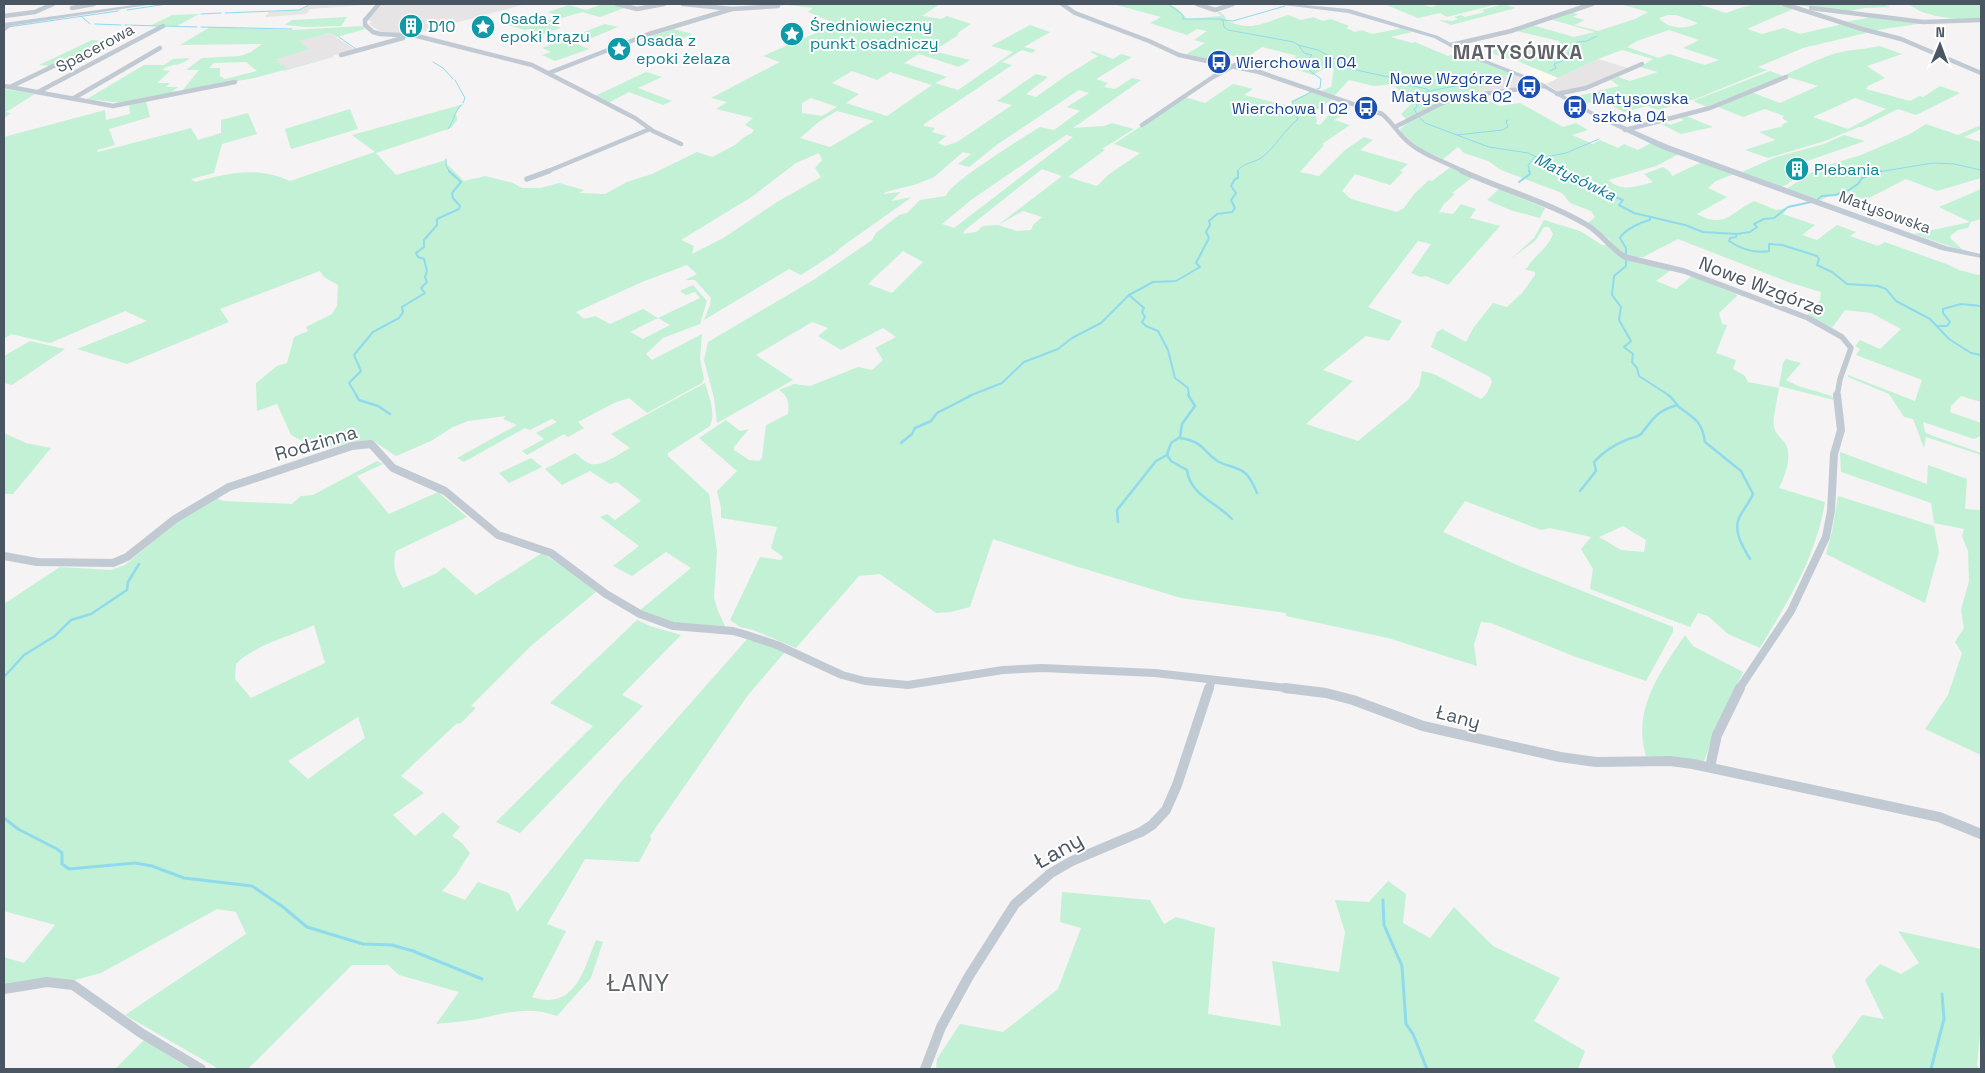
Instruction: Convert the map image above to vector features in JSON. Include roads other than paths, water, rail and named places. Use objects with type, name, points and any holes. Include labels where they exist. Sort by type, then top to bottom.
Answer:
[{"type":"street","points":[[4,16],[38,11],[53,4]]},
{"type":"street","points":[[72,8],[94,4]]},
{"type":"street","points":[[6,27],[151,4]]},
{"type":"street","points":[[379,4],[364,22],[366,27],[380,34],[407,36],[523,62],[549,73],[681,144]]},
{"type":"street","points":[[617,4],[640,9],[664,4]]},
{"type":"street","points":[[626,7],[634,4]]},
{"type":"street","points":[[683,4],[732,9],[778,6]]},
{"type":"street","points":[[1062,4],[1075,13],[1149,41],[1179,55],[1235,66],[1296,83],[1382,114],[1397,126],[1438,105],[1459,97],[1544,86]]},
{"type":"street","points":[[1197,4],[1215,10],[1233,4]]},
{"type":"street","name":"Matysowska","points":[[1278,4],[1355,12],[1426,34],[1471,56],[1526,76],[1625,130],[1675,151],[1944,248],[1981,256]]},
{"type":"street","points":[[1451,45],[1511,31],[1592,4]]},
{"type":"street","points":[[1784,4],[1862,29],[1901,39],[1981,74]]},
{"type":"street","points":[[1796,7],[1842,10],[1923,22],[1981,20]]},
{"type":"street","points":[[549,73],[649,34],[663,32],[732,9]]},
{"type":"street","name":"Spacerowa","points":[[38,92],[163,26]]},
{"type":"street","points":[[341,56],[407,36]]},
{"type":"street","name":"Spacerowa","points":[[74,98],[160,48]]},
{"type":"street","points":[[10,87],[64,61]]},
{"type":"street","points":[[1557,94],[1586,88],[1642,64]]},
{"type":"street","points":[[1142,125],[1213,77],[1235,66]]},
{"type":"street","points":[[1625,130],[1710,108],[1786,77]]},
{"type":"street","name":"Spacerowa","points":[[4,86],[113,106],[236,82]]},
{"type":"street","name":"Nowe Wzgórze","points":[[1397,126],[1405,139],[1419,150],[1497,187],[1580,221],[1598,233],[1619,254],[1625,257],[1667,266],[1808,318],[1830,328],[1849,342],[1851,348],[1850,355],[1840,379],[1837,393],[1841,430],[1834,454],[1831,511],[1826,537],[1790,612],[1734,695],[1717,735],[1710,767]]},
{"type":"street","points":[[528,178],[592,154],[650,128]]},
{"type":"street","name":"Rodzinna","points":[[4,556],[37,562],[113,563],[127,557],[175,519],[229,487],[352,446],[371,444],[378,449],[387,464],[393,468],[445,491],[498,535],[551,553],[626,608],[656,622],[674,626],[726,630]]},
{"type":"street","name":"Łany","points":[[726,630],[766,640],[842,675],[865,681],[908,685],[1003,670],[1053,668],[1122,670],[1326,693],[1354,700],[1424,726],[1449,733],[1596,762],[1670,761],[1710,767],[1939,817],[1981,834]]},
{"type":"street","name":"Łany","points":[[925,1069],[941,1027],[969,976],[1015,904],[1050,872],[1141,832],[1152,825],[1166,810],[1177,785],[1212,680]]},
{"type":"street","points":[[4,989],[42,982],[62,982],[74,985],[141,1033],[201,1069]]},
{"type":"waterway","name":"Matysówka","points":[[127,10],[167,4]]},
{"type":"waterway","points":[[225,13],[299,10],[311,4]]},
{"type":"waterway","name":"Matysówka","points":[[1138,4],[1143,4]]},
{"type":"waterway","name":"Matysówka","points":[[1168,4],[1183,15],[1183,19],[1223,20]]},
{"type":"waterway","points":[[1223,20],[1233,21],[1285,6]]},
{"type":"waterway","name":"Matysówka","points":[[8,27],[118,11]]},
{"type":"waterway","points":[[201,14],[221,13]]},
{"type":"waterway","points":[[82,17],[90,24]]},
{"type":"waterway","name":"Matysówka","points":[[1223,20],[1224,27],[1228,30],[1294,42],[1298,45],[1318,50],[1341,62],[1347,68],[1393,78],[1429,91]]},
{"type":"waterway","points":[[95,24],[121,25]]},
{"type":"waterway","points":[[125,25],[197,27]]},
{"type":"waterway","points":[[201,27],[292,29]]},
{"type":"waterway","points":[[1550,71],[1556,68],[1554,64],[1569,58],[1568,53],[1575,49],[1577,42],[1587,41],[1597,36]]},
{"type":"waterway","points":[[339,37],[356,49]]},
{"type":"waterway","points":[[1299,46],[1304,53],[1312,55],[1307,60],[1310,71],[1321,79],[1320,88],[1317,89]]},
{"type":"waterway","points":[[433,62],[443,68],[453,79]]},
{"type":"waterway","points":[[455,80],[465,98],[463,103]]},
{"type":"waterway","points":[[1429,91],[1487,80]]},
{"type":"waterway","points":[[1237,172],[1245,165],[1261,158],[1271,149],[1298,119],[1293,113],[1298,109],[1292,102],[1313,91]]},
{"type":"waterway","name":"Matysówka","points":[[1429,91],[1415,97],[1417,107],[1414,109],[1418,116],[1425,123],[1457,135]]},
{"type":"waterway","points":[[448,129],[461,105]]},
{"type":"waterway","points":[[1457,135],[1502,130],[1508,127],[1506,121],[1508,120]]},
{"type":"waterway","name":"Matysówka","points":[[1457,135],[1489,147],[1528,153],[1550,163],[1556,171]]},
{"type":"waterway","points":[[1541,158],[1566,153],[1599,139]]},
{"type":"waterway","points":[[1530,172],[1528,165],[1535,157]]},
{"type":"waterway","points":[[446,159],[446,166],[450,172]]},
{"type":"waterway","points":[[1879,172],[1933,163],[1954,164],[1981,170]]},
{"type":"waterway","points":[[1129,295],[1153,282],[1176,281],[1200,267],[1196,263],[1209,238],[1206,232],[1210,225],[1209,221],[1217,214],[1232,212],[1235,208],[1231,200],[1236,193],[1231,186],[1235,179],[1238,178],[1238,171]]},
{"type":"waterway","points":[[1519,182],[1530,174],[1529,171]]},
{"type":"waterway","name":"Matysówka","points":[[1556,171],[1578,177],[1595,189],[1623,200],[1619,205],[1634,213],[1685,225],[1703,232],[1737,234]]},
{"type":"waterway","points":[[357,396],[349,383],[361,371],[354,355],[373,332],[399,318],[403,312],[402,307],[425,293],[421,288],[427,282],[425,277],[427,271],[424,259],[418,257],[416,253],[424,247],[424,240],[437,225],[437,219],[459,209],[460,206],[453,198],[452,193],[461,182],[450,172]]},
{"type":"waterway","points":[[1817,200],[1822,196],[1835,195],[1849,190],[1858,184],[1862,178],[1879,172]]},
{"type":"waterway","points":[[1737,234],[1750,232],[1757,227],[1754,224],[1764,219],[1774,218],[1788,207],[1811,202]]},
{"type":"waterway","points":[[1650,217],[1650,220],[1633,227],[1620,238],[1626,248],[1626,266],[1614,276],[1612,295],[1621,307],[1619,320],[1631,341],[1624,347],[1633,354],[1632,362],[1637,368],[1639,376],[1670,396]]},
{"type":"waterway","name":"Matysówka","points":[[1737,234],[1736,237],[1730,238],[1729,241],[1748,250],[1758,252],[1769,251],[1769,244],[1782,245],[1817,256],[1819,259],[1817,265],[1832,272],[1847,284],[1878,286],[1886,289],[1896,301],[1930,319],[1949,339],[1971,353],[1981,355]]},
{"type":"waterway","points":[[969,396],[1002,383],[1024,362],[1058,349],[1072,338],[1101,323],[1129,295]]},
{"type":"waterway","points":[[1129,295],[1144,308],[1142,312],[1145,317],[1142,322],[1146,326],[1158,331],[1168,350],[1175,378],[1188,388],[1189,396]]},
{"type":"waterway","points":[[1938,326],[1947,326],[1950,322],[1943,313],[1943,309],[1961,304],[1981,306]]},
{"type":"waterway","points":[[356,395],[359,400],[378,406],[390,414]]},
{"type":"waterway","points":[[901,443],[912,434],[915,428],[931,421],[937,413],[972,395]]},
{"type":"waterway","points":[[1167,455],[1171,443],[1180,437],[1182,424],[1195,406],[1188,395]]},
{"type":"waterway","points":[[1668,395],[1679,407],[1697,421],[1702,429],[1705,442],[1741,471],[1753,494],[1737,523],[1738,534],[1744,550],[1750,559]]},
{"type":"waterway","points":[[1580,491],[1596,471],[1594,462],[1601,455],[1617,444],[1640,435],[1659,413],[1677,405]]},
{"type":"waterway","points":[[1180,438],[1195,442],[1219,462],[1242,471],[1251,480],[1257,493]]},
{"type":"waterway","points":[[1118,522],[1117,510],[1156,461],[1167,455]]},
{"type":"waterway","points":[[1167,455],[1171,461],[1187,470],[1189,479],[1198,492],[1232,519]]},
{"type":"waterway","points":[[4,677],[24,655],[55,636],[71,620],[91,614],[127,590],[128,582],[139,564]]},
{"type":"waterway","points":[[4,818],[18,829],[57,849],[62,853],[62,864],[69,869],[135,863],[152,866],[184,878],[252,886],[283,907],[307,927],[363,944],[392,945],[413,951],[482,979]]},
{"type":"waterway","points":[[1383,900],[1384,925],[1402,966],[1406,1024],[1413,1034],[1427,1069]]},
{"type":"waterway","points":[[1931,1069],[1944,1019],[1942,994]]},
{"type":"place","name":"D10","points":[[411,26]]},
{"type":"place","name":"Osada z epoki brązu","points":[[483,27]]},
{"type":"place","name":"Średniowieczny punkt osadniczy","points":[[792,34]]},
{"type":"place","name":"Osada z epoki żelaza","points":[[619,49]]},
{"type":"place","name":"Wierchowa II 04","points":[[1219,62]]},
{"type":"place","name":"Nowe Wzgórze / Matysowska 02","points":[[1529,87]]},
{"type":"place","name":"Matysowska szkoła 04","points":[[1575,107]]},
{"type":"place","name":"Wierchowa I 02","points":[[1366,108]]},
{"type":"place","name":"Plebania","points":[[1797,169]]},
{"type":"district","name":"MATYSÓWKA","points":[[1518,52]]},
{"type":"district","name":"ŁANY","points":[[638,982]]}]
